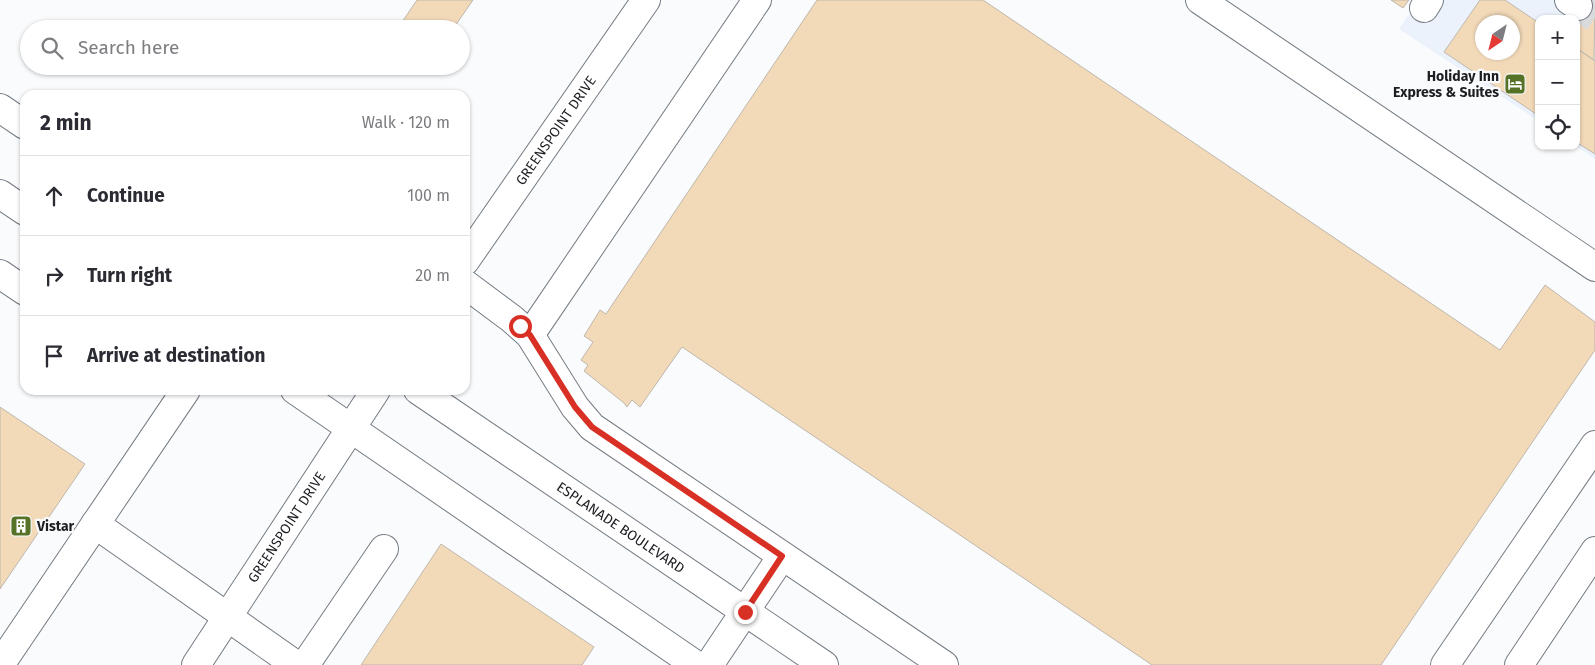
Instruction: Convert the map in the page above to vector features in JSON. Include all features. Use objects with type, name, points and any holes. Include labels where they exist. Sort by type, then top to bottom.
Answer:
[{"type":"street","name":"GREENSPOINT DRIVE","points":[[470,254],[646,0]]},
{"type":"street","points":[[530,335],[757,0]]},
{"type":"street","points":[[1200,0],[1595,267]]},
{"type":"street","points":[[0,108],[20,122]]},
{"type":"street","points":[[0,194],[20,208]]},
{"type":"street","points":[[0,274],[20,288]]},
{"type":"street","points":[[470,288],[530,335],[575,407],[592,427],[944,665]]},
{"type":"street","points":[[0,665],[183,395]]},
{"type":"street","points":[[302,395],[696,665]]},
{"type":"street","name":"GREENSPOINT DRIVE","points":[[196,665],[373,395]]},
{"type":"street","name":"ESPLANADE BOULEVARD","points":[[425,395],[824,665]]},
{"type":"street","points":[[1445,665],[1595,445]]},
{"type":"street","points":[[95,524],[296,665]]},
{"type":"street","points":[[305,665],[384,549]]},
{"type":"street","points":[[1519,665],[1595,551]]},
{"type":"street","points":[[709,665],[782,556]]},
{"type":"shaded area","points":[[1418,0],[1595,0],[1595,159],[1580,149],[1580,15],[1535,15],[1535,118],[1399,29]]},
{"type":"building","points":[[417,0],[473,0],[459,20],[403,20]]},
{"type":"building","points":[[817,0],[983,0],[1500,350],[1545,285],[1595,322],[1595,350],[1381,665],[1152,665],[682,347],[640,407],[632,400],[627,407],[584,371],[588,365],[581,360],[593,342],[584,336],[600,310],[606,314]]},
{"type":"building","points":[[1391,0],[1409,0],[1403,8]]},
{"type":"building","name":"Holiday Inn Express & Suites","points":[[1480,0],[1505,0],[1535,20],[1535,113],[1444,52]]},
{"type":"building","points":[[1582,0],[1586,0],[1595,6],[1594,60],[1580,51],[1580,15],[1572,15]]},
{"type":"building","points":[[1580,51],[1595,61],[1595,154],[1580,145]]},
{"type":"building","name":"Vistar","points":[[0,407],[85,464],[0,589]]},
{"type":"building","points":[[441,544],[594,647],[582,665],[361,665]]},
{"type":"tunnel","points":[[1578,6],[1595,18]]},
{"type":"place","name":"Holiday Inn Express & Suites","points":[[1515,84]]},
{"type":"place","name":"Vistar","points":[[21,526]]},
{"type":"route","points":[[520,326],[530,335],[575,407],[592,427],[782,556],[745,612]]}]
